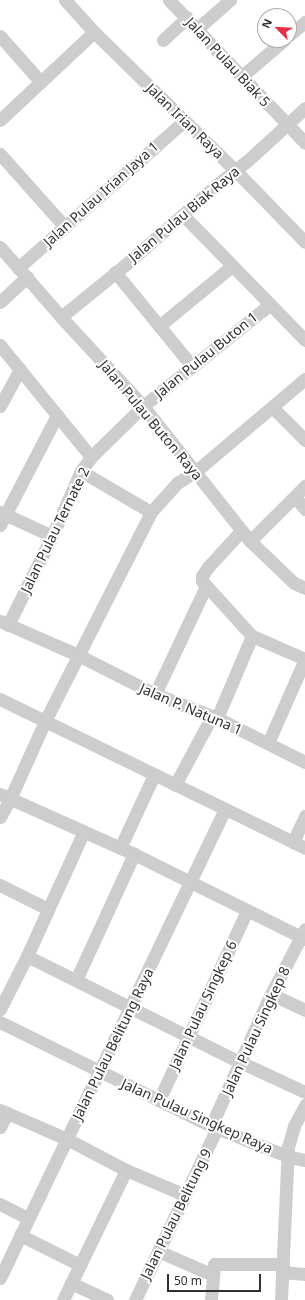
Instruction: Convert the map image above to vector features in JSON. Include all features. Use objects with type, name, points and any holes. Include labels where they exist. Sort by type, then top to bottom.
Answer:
[{"type":"street","name":"Jalan Irian Raya","points":[[65,0],[94,32],[236,170],[305,242]]},
{"type":"street","name":"Jalan Pulau Biak 5","points":[[169,0],[305,142]]},
{"type":"street","points":[[197,29],[230,0]]},
{"type":"street","points":[[163,40],[187,18]]},
{"type":"street","points":[[297,29],[305,22]]},
{"type":"street","points":[[0,120],[94,32]]},
{"type":"street","points":[[0,36],[40,81]]},
{"type":"street","points":[[242,76],[275,48]]},
{"type":"street","name":"Jalan Pulau Biak Raya","points":[[61,317],[236,170],[305,108]]},
{"type":"street","name":"Jalan Pulau Irian Jaya 1","points":[[0,302],[22,273],[65,226],[184,121]]},
{"type":"street","points":[[0,154],[65,226]]},
{"type":"street","points":[[183,215],[269,305],[305,340]]},
{"type":"street","name":"Jalan Pulau Buton Raya","points":[[0,247],[61,317],[143,406],[196,471],[241,531],[294,582],[305,588]]},
{"type":"street","points":[[159,326],[232,266]]},
{"type":"street","points":[[115,272],[192,366]]},
{"type":"street","name":"Jalan Pulau Buton 1","points":[[143,406],[269,305]]},
{"type":"street","points":[[0,345],[91,457]]},
{"type":"street","points":[[0,406],[20,369]]},
{"type":"street","points":[[0,817],[5,796],[151,512],[177,483],[196,471],[305,378]]},
{"type":"street","name":"Jalan Pulau Ternate 2","points":[[4,623],[52,536],[82,471],[91,457],[143,406]]},
{"type":"street","points":[[272,407],[305,440]]},
{"type":"street","points":[[52,536],[2,517],[57,415]]},
{"type":"street","points":[[82,471],[124,494],[151,512]]},
{"type":"street","points":[[250,541],[305,486]]},
{"type":"street","points":[[295,497],[305,508]]},
{"type":"street","points":[[241,531],[203,573],[201,579],[252,636],[305,659],[268,743]]},
{"type":"street","points":[[155,694],[206,586]]},
{"type":"street","name":"Jalan P. Natuna 1","points":[[4,623],[78,655],[155,694],[215,717],[305,762]]},
{"type":"street","points":[[175,785],[215,717],[252,636]]},
{"type":"street","points":[[0,700],[305,848]]},
{"type":"street","points":[[120,848],[154,775]]},
{"type":"street","points":[[5,796],[134,854],[247,910],[304,935]]},
{"type":"street","name":"Jalan Pulau Belitung Raya","points":[[0,1278],[191,883],[225,809]]},
{"type":"street","points":[[293,842],[305,816]]},
{"type":"street","points":[[0,1009],[27,956],[84,831]]},
{"type":"street","points":[[76,980],[134,854]]},
{"type":"street","points":[[0,885],[48,909]]},
{"type":"street","name":"Jalan Pulau Singkep 6","points":[[159,1100],[247,910]]},
{"type":"street","name":"Jalan Pulau Singkep 8","points":[[214,1127],[240,1062],[271,994],[304,935]]},
{"type":"street","points":[[27,956],[240,1062],[305,1092]]},
{"type":"street","points":[[271,994],[305,1010]]},
{"type":"street","name":"Jalan Pulau Singkep Raya","points":[[0,1023],[214,1127],[287,1156],[305,1160]]},
{"type":"street","points":[[281,1300],[288,1173],[287,1156],[294,1126],[305,1105]]},
{"type":"street","points":[[0,1127],[4,1111],[67,1139],[126,1170],[185,1195]]},
{"type":"street","name":"Jalan Pulau Belitung 9","points":[[135,1300],[185,1195],[214,1127]]},
{"type":"street","points":[[63,1300],[126,1170]]},
{"type":"street","points":[[0,1204],[28,1218]]},
{"type":"street","points":[[20,1235],[80,1265]]},
{"type":"street","points":[[158,1251],[213,1269],[282,1268],[305,1274]]},
{"type":"street","points":[[211,1300],[213,1269]]},
{"type":"street","points":[[71,1283],[107,1300]]}]
